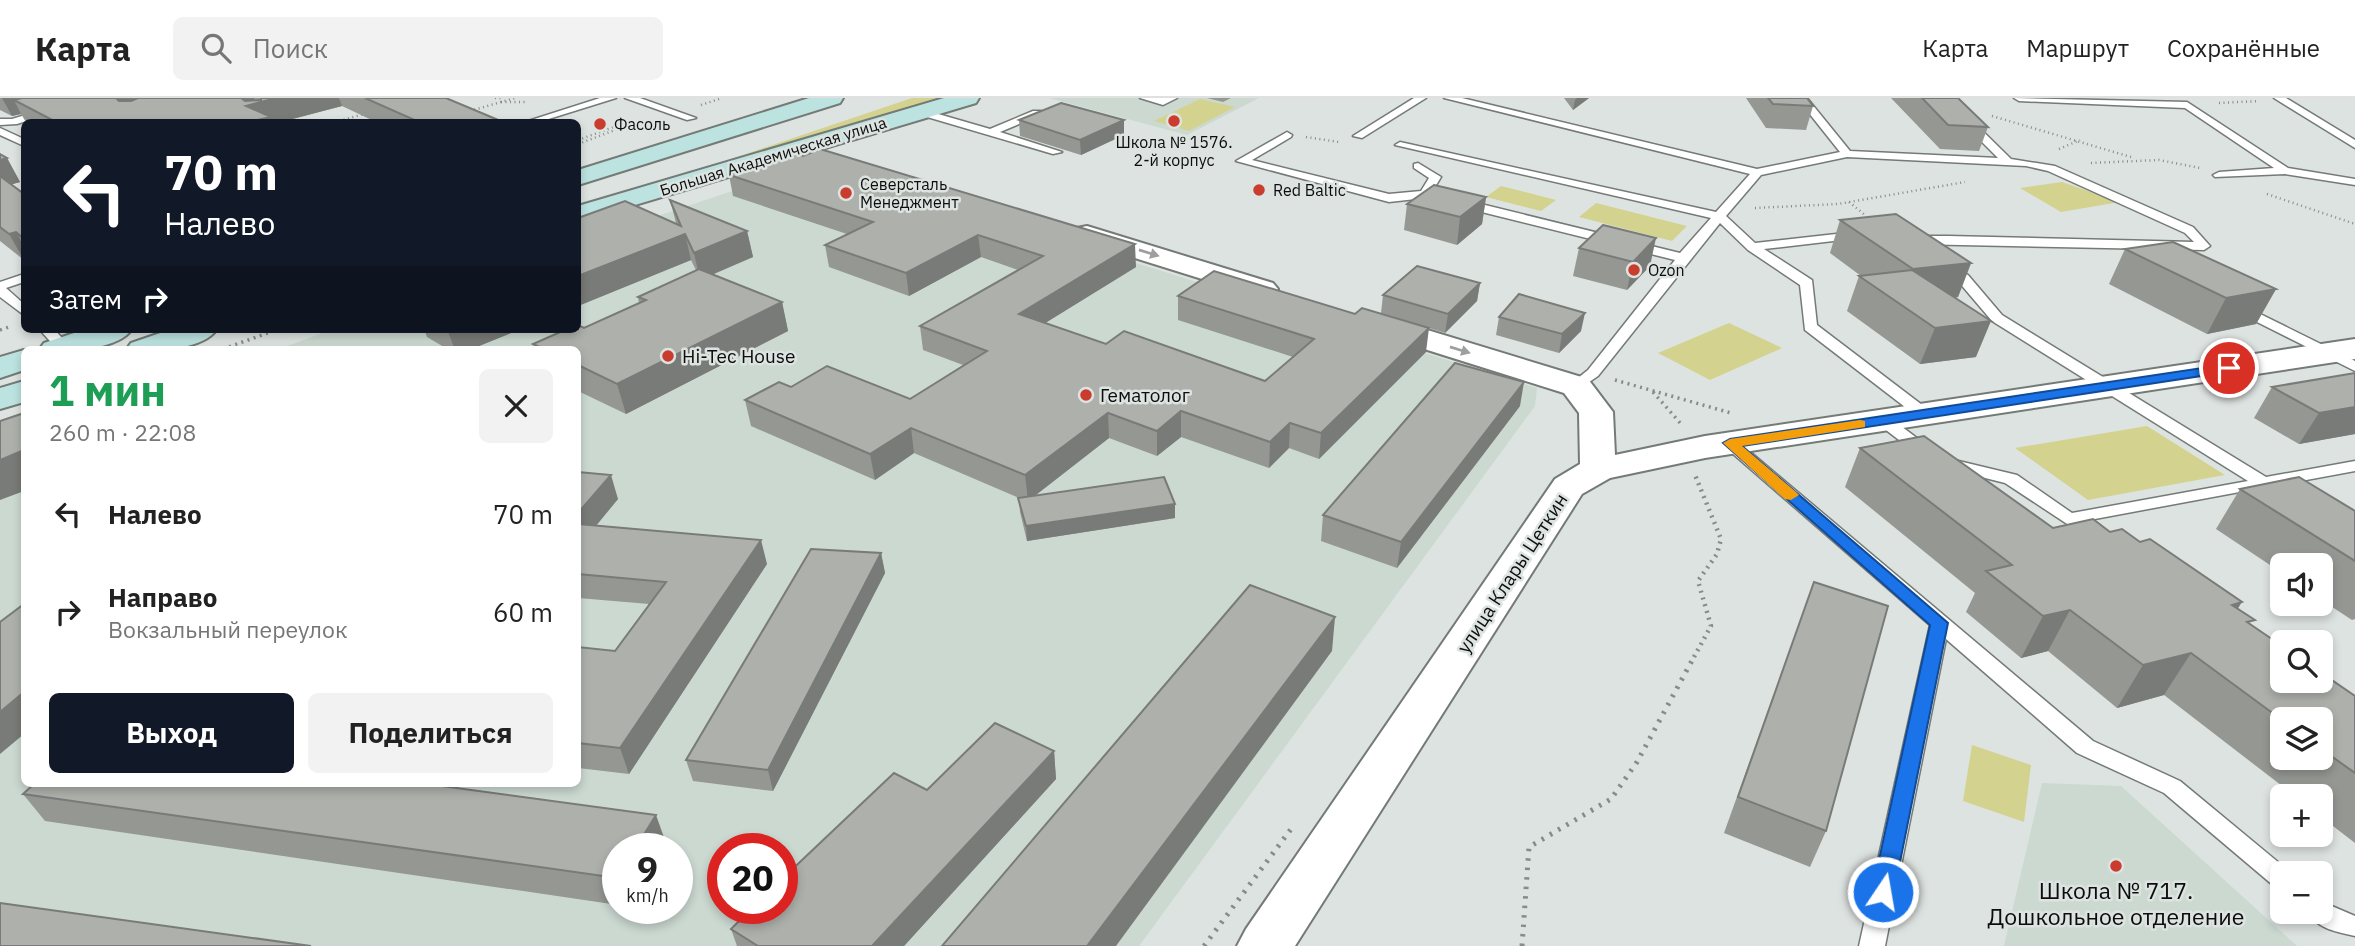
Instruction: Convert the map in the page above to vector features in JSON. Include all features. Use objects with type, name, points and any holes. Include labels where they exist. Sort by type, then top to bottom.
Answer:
[{"type":"main road","points":[[581,155],[622,141],[693,129],[832,98]]},
{"type":"main road","points":[[581,200],[887,98]]},
{"type":"main road","name":"Большая Академическая улица","points":[[581,213],[968,98]]},
{"type":"main road","points":[[581,177],[652,154],[693,129],[717,110]]},
{"type":"main road","points":[[622,141],[610,147],[611,154],[624,157],[652,154]]},
{"type":"main road","points":[[54,342],[98,333]]},
{"type":"main road","points":[[153,346],[191,333]]},
{"type":"main road","points":[[0,368],[21,361]]},
{"type":"main road","points":[[0,399],[21,392]]},
{"type":"street","points":[[693,129],[809,98]]},
{"type":"street","points":[[804,146],[846,159]]},
{"type":"street","points":[[1066,228],[1289,297]]},
{"type":"street","points":[[1355,317],[1585,380],[1596,412],[1598,469]]},
{"type":"street","name":"улица Клары Цеткин","points":[[1265,946],[1568,487],[1598,469],[1736,430],[1883,420],[2105,386],[2346,357]]},
{"type":"lane","points":[[23,119],[92,98]]},
{"type":"lane","points":[[540,119],[611,98]]},
{"type":"lane","points":[[630,98],[693,129]]},
{"type":"lane","points":[[1145,98],[1163,102],[1172,98]]},
{"type":"lane","points":[[1358,136],[1421,98]]},
{"type":"lane","points":[[1449,98],[1757,172],[1847,154],[2007,161],[2051,167],[2189,230],[2204,246],[2120,247],[2003,239],[1901,240],[1964,278],[1997,318],[2297,504]]},
{"type":"lane","points":[[1802,98],[1847,154]]},
{"type":"lane","points":[[2019,98],[2187,104],[2285,170]]},
{"type":"lane","points":[[2281,99],[2355,145]]},
{"type":"lane","points":[[1946,101],[2007,161]]},
{"type":"lane","points":[[921,112],[1057,152]]},
{"type":"lane","points":[[991,132],[1037,113]]},
{"type":"lane","points":[[0,122],[21,120]]},
{"type":"lane","points":[[0,131],[21,142]]},
{"type":"lane","points":[[1287,135],[1242,161],[1389,198],[1425,194],[1683,258]]},
{"type":"lane","points":[[1400,145],[1722,213],[1752,247],[1807,283],[1810,327],[1924,414]]},
{"type":"lane","points":[[1418,166],[1435,177],[1425,194]]},
{"type":"lane","points":[[2219,175],[2285,170],[2355,182]]},
{"type":"lane","points":[[1585,380],[1683,258],[1757,172]]},
{"type":"lane","points":[[1752,247],[1872,232]]},
{"type":"lane","points":[[2120,247],[2145,260]]},
{"type":"lane","points":[[21,279],[0,288],[21,308]]},
{"type":"lane","points":[[2232,304],[2346,357]]},
{"type":"lane","points":[[1883,420],[1936,461],[2011,478],[2113,551]]},
{"type":"lane","points":[[1736,430],[1940,623],[2085,747],[2172,787],[2270,869]]},
{"type":"lane","points":[[2068,519],[2355,466]]},
{"type":"lane","points":[[1872,946],[1940,623]]},
{"type":"lane","points":[[2333,920],[2355,926]]},
{"type":"path","points":[[495,98],[501,98]]},
{"type":"path","points":[[463,113],[515,98]]},
{"type":"path","points":[[2187,104],[2281,99]]},
{"type":"path","points":[[1946,101],[2136,158]]},
{"type":"path","points":[[346,119],[373,111]]},
{"type":"path","points":[[1287,135],[1348,143],[1358,136]]},
{"type":"path","points":[[1722,213],[1838,204],[1970,181]]},
{"type":"path","points":[[230,346],[268,333]]},
{"type":"path","points":[[1585,380],[1651,390],[1736,430]]},
{"type":"path","points":[[1651,390],[1683,425]]},
{"type":"path","points":[[1522,946],[1529,847],[1611,799],[1637,762],[1711,626],[1698,581],[1717,554],[1720,539],[1695,475]]},
{"type":"path","points":[[1204,946],[1295,824]]},
{"type":"shaded area","name":"Школа № 1576. 2-й корпус","points":[[1049,98],[1259,98],[1187,135]]},
{"type":"shaded area","points":[[815,163],[1537,388],[1535,406],[1139,946],[0,946],[0,452],[21,444],[21,787],[581,787],[581,346],[288,346],[322,333],[581,333],[581,242]]},
{"type":"shaded area","name":"Школа № 717. Дошкольное отделение","points":[[2042,783],[2121,786],[2297,946],[2004,946]]},
{"type":"green space","points":[[912,98],[947,98],[692,172]]},
{"type":"green space","points":[[1200,99],[1235,107],[1189,131],[1154,121]]},
{"type":"green space","points":[[2062,182],[2120,202],[2061,212],[2020,188]]},
{"type":"green space","points":[[1501,186],[1556,200],[1541,211],[1486,197]]},
{"type":"green space","points":[[1596,203],[1687,226],[1672,241],[1579,217]]},
{"type":"green space","points":[[1729,323],[1782,348],[1710,380],[1658,353]]},
{"type":"green space","points":[[2147,426],[2225,475],[2088,500],[2015,448]]},
{"type":"green space","points":[[1972,745],[2031,765],[2024,822],[1963,801]]},
{"type":"building","points":[[241,98],[245,101],[276,98],[246,106],[271,117],[262,119],[50,119],[14,100]]},
{"type":"building","points":[[365,98],[446,98],[496,119],[412,119]]},
{"type":"building","points":[[1768,98],[1807,98],[1813,106],[1773,104]]},
{"type":"building","points":[[1922,98],[1958,98],[1988,127],[1948,125]]},
{"type":"building","points":[[1061,103],[1124,120],[1080,140],[1019,120]]},
{"type":"building","points":[[820,149],[1135,244],[1019,314],[1106,344],[1124,331],[1265,381],[1314,339],[1178,296],[1214,271],[1355,314],[1362,308],[1429,328],[1321,433],[1290,423],[1270,442],[1181,411],[1157,431],[1108,413],[1025,475],[911,428],[870,454],[745,400],[779,382],[791,387],[827,366],[910,399],[987,351],[920,326],[1043,256],[978,235],[906,273],[825,245],[873,222],[729,175],[787,151],[803,156]]},
{"type":"building","points":[[0,176],[21,192],[21,236],[16,232],[9,234],[0,227]]},
{"type":"building","points":[[1434,185],[1486,197],[1460,217],[1407,204]]},
{"type":"building","points":[[670,200],[747,231],[694,253],[685,234],[581,275],[581,217],[625,201],[681,226]]},
{"type":"building","points":[[1896,214],[1971,263],[1913,269],[1840,220]]},
{"type":"building","points":[[1603,225],[1656,238],[1633,262],[1579,248]]},
{"type":"building","points":[[2173,242],[2276,289],[2226,298],[2125,249]]},
{"type":"building","points":[[1417,266],[1480,283],[1448,314],[1383,295]]},
{"type":"building","points":[[699,269],[782,302],[617,384],[581,366],[581,346],[533,344],[558,333],[581,333],[581,326],[584,328],[646,300],[638,297]]},
{"type":"building","points":[[1912,270],[1991,321],[1935,328],[1859,276]]},
{"type":"building","points":[[1519,294],[1585,313],[1562,334],[1499,317]]},
{"type":"building","points":[[1455,363],[1524,382],[1401,542],[1323,515]]},
{"type":"building","points":[[2355,373],[2355,407],[2319,413],[2272,387]]},
{"type":"building","points":[[21,414],[21,451],[0,460],[0,421]]},
{"type":"building","points":[[1924,436],[2053,528],[2093,519],[2110,532],[2122,529],[2140,542],[2150,539],[2242,602],[2232,605],[2255,620],[2247,622],[2270,638],[2270,693],[2333,693],[2333,681],[2355,696],[2355,773],[2333,757],[2333,707],[2270,707],[2270,711],[2191,653],[2143,665],[2070,610],[2043,616],[1986,571],[2012,565],[1860,448]]},
{"type":"building","points":[[581,472],[611,475],[581,510]]},
{"type":"building","points":[[1164,477],[1175,504],[1026,526],[1018,498]]},
{"type":"building","points":[[2299,477],[2355,511],[2355,561],[2240,489]]},
{"type":"building","points":[[581,524],[761,540],[620,748],[581,743],[581,647],[615,651],[666,582],[581,574]]},
{"type":"building","points":[[811,549],[881,553],[768,770],[686,760]]},
{"type":"building","points":[[1814,582],[1888,606],[1826,831],[1738,797]]},
{"type":"building","points":[[1250,585],[1335,617],[1087,946],[942,946]]},
{"type":"building","points":[[21,606],[21,694],[0,712],[0,622]]},
{"type":"building","points":[[995,723],[1054,751],[872,946],[758,946],[731,929],[736,924],[798,924],[798,864],[894,773],[927,790]]},
{"type":"building","points":[[31,787],[449,787],[656,815],[645,833],[602,833],[602,876],[23,794]]},
{"type":"building","points":[[0,903],[311,946],[0,946]]},
{"type":"slow traffic","points":[[1791,495],[1730,443],[1860,424]]},
{"type":"place","name":"Школа № 1576. 2-й корпус","points":[[1174,121]]},
{"type":"place","name":"Фасоль","points":[[600,124]]},
{"type":"place","name":"Red Baltic","points":[[1259,190]]},
{"type":"place","name":"Северсталь Менеджмент","points":[[846,193]]},
{"type":"place","name":"Ozon","points":[[1634,270]]},
{"type":"place","name":"Hi-Tec House","points":[[668,356]]},
{"type":"place","name":"Гематолог","points":[[1086,395]]},
{"type":"place","name":"Школа № 717. Дошкольное отделение","points":[[2116,866]]},
{"type":"route","points":[[1883,892],[1940,623],[1730,443],[2229,368]]}]
